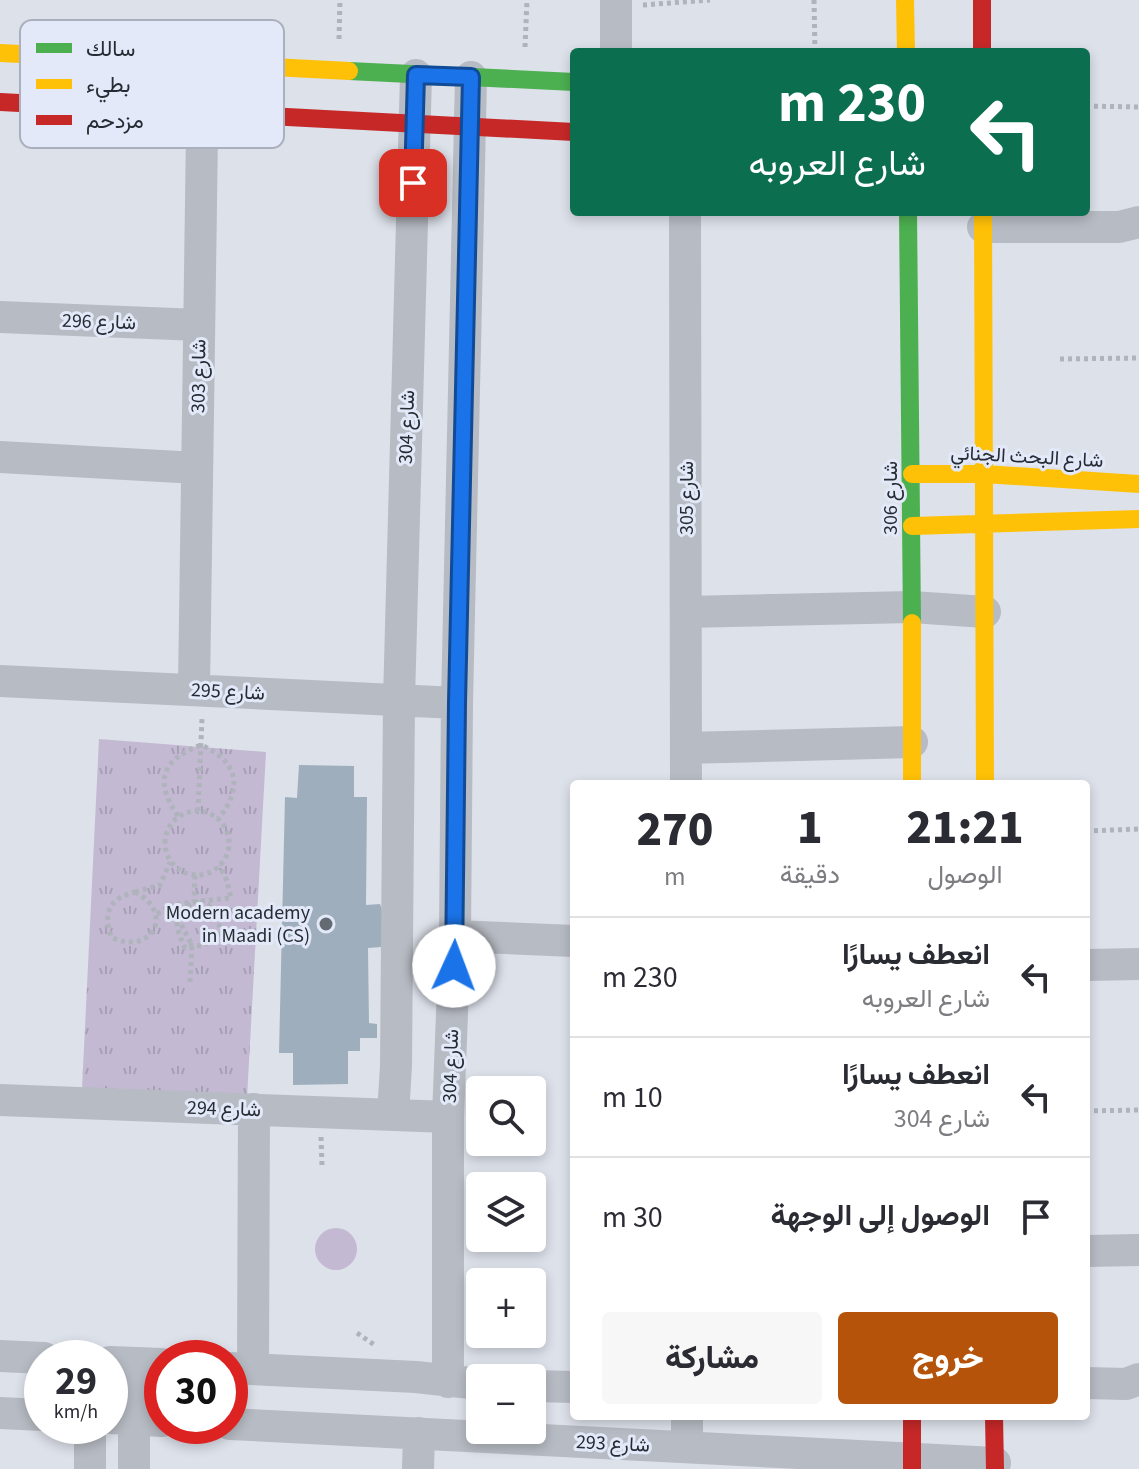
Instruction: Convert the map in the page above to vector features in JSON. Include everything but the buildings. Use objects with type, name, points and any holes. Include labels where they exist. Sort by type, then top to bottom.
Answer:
[{"type":"street","points":[[905,0],[906,48]]},
{"type":"street","points":[[982,0],[982,48]]},
{"type":"street","points":[[616,3],[616,48]]},
{"type":"street","points":[[0,53],[20,54]]},
{"type":"street","points":[[284,68],[570,82]]},
{"type":"street","name":"شارع 304","points":[[393,1115],[399,700],[416,75]]},
{"type":"street","name":"شارع 304","points":[[464,1383],[448,1117],[455,936],[471,77]]},
{"type":"street","points":[[0,102],[20,103]]},
{"type":"street","points":[[284,116],[570,132]]},
{"type":"street","name":"شارع 303","points":[[199,690],[197,468],[202,148]]},
{"type":"street","name":"شارع 305","points":[[685,216],[686,780]]},
{"type":"street","name":"شارع 306","points":[[908,216],[912,780]]},
{"type":"street","points":[[985,780],[983,219],[1119,227],[1139,222]]},
{"type":"street","name":"شارع 296","points":[[0,317],[199,325]]},
{"type":"street","points":[[0,457],[197,468]]},
{"type":"street","name":"شارع البحث الجنائي","points":[[912,474],[984,474],[1139,484]]},
{"type":"street","points":[[912,526],[1139,519]]},
{"type":"street","points":[[686,612],[912,607],[985,612]]},
{"type":"street","name":"شارع 295","points":[[0,681],[457,703]]},
{"type":"street","points":[[686,748],[912,742]]},
{"type":"street","points":[[455,936],[570,941]]},
{"type":"street","points":[[1090,965],[1139,964]]},
{"type":"street","name":"شارع 294","points":[[0,1100],[448,1117]]},
{"type":"street","points":[[242,1340],[254,1109]]},
{"type":"street","points":[[1090,1251],[1139,1250]]},
{"type":"street","points":[[0,1356],[24,1357]]},
{"type":"street","points":[[134,1469],[135,1363]]},
{"type":"street","points":[[248,1368],[416,1377],[464,1383]]},
{"type":"street","points":[[1090,1383],[1126,1384],[1139,1379]]},
{"type":"street","points":[[546,1386],[570,1387]]},
{"type":"street","points":[[0,1413],[24,1414]]},
{"type":"street","points":[[912,1420],[912,1464]]},
{"type":"street","points":[[994,1420],[995,1466]]},
{"type":"street","name":"شارع 293","points":[[248,1425],[419,1433],[687,1432],[912,1464],[995,1466]]},
{"type":"street","points":[[418,1469],[419,1433]]},
{"type":"street","points":[[90,1444],[90,1469]]},
{"type":"path","points":[[524,80],[527,0]]},
{"type":"path","points":[[616,3],[710,0]]},
{"type":"path","points":[[814,0],[815,48]]},
{"type":"path","points":[[1090,106],[1139,107]]},
{"type":"path","points":[[1060,359],[1139,358]]},
{"type":"path","points":[[198,811],[201,745],[199,690]]},
{"type":"path","points":[[178,816],[164,796],[165,773],[178,753],[201,745],[218,752],[231,767],[235,786],[231,804],[218,819]]},
{"type":"path","points":[[198,811],[209,813],[225,827],[229,847],[220,865],[204,874],[195,875],[170,862],[164,842],[171,823],[178,816],[198,811]]},
{"type":"path","points":[[1090,831],[1139,829]]},
{"type":"path","points":[[135,892],[149,899],[157,914],[155,927],[147,937],[135,944],[122,943],[111,937],[110,906],[120,896],[160,885],[170,862]]},
{"type":"path","points":[[157,914],[171,905],[231,898],[220,865]]},
{"type":"path","points":[[195,875],[197,902]]},
{"type":"path","points":[[197,902],[211,905],[218,912],[221,923],[218,935],[203,946],[185,948],[176,928],[179,915],[183,907],[197,902]]},
{"type":"path","points":[[171,905],[181,940]]},
{"type":"path","points":[[171,905],[192,945],[190,982]]},
{"type":"path","points":[[1090,1111],[1139,1110]]},
{"type":"green space","points":[[99,739],[266,752],[247,1098],[82,1089]]},
{"type":"green space","points":[[336,1228],[351,1234],[357,1249],[351,1264],[336,1270],[321,1264],[315,1249],[321,1234]]},
{"type":"traffic: fast","points":[[349,71],[570,82]]},
{"type":"traffic: fast","points":[[908,216],[912,623]]},
{"type":"traffic: slow","points":[[905,0],[906,48]]},
{"type":"traffic: slow","points":[[0,53],[20,54]]},
{"type":"traffic: slow","points":[[284,68],[349,71]]},
{"type":"traffic: slow","points":[[983,216],[985,780]]},
{"type":"traffic: slow","points":[[912,474],[984,474],[1139,484]]},
{"type":"traffic: slow","points":[[912,526],[1139,519]]},
{"type":"traffic: slow","points":[[912,623],[912,780]]},
{"type":"traffic: jam","points":[[982,0],[982,48]]},
{"type":"traffic: jam","points":[[0,102],[20,103]]},
{"type":"traffic: jam","points":[[284,117],[570,132]]},
{"type":"traffic: jam","points":[[912,1420],[912,1469]]},
{"type":"traffic: jam","points":[[994,1420],[995,1469]]},
{"type":"place","name":"Modern academy in Maadi (CS)","points":[[326,924]]},
{"type":"route","points":[[413,183],[416,75],[471,77],[454,966]]}]
